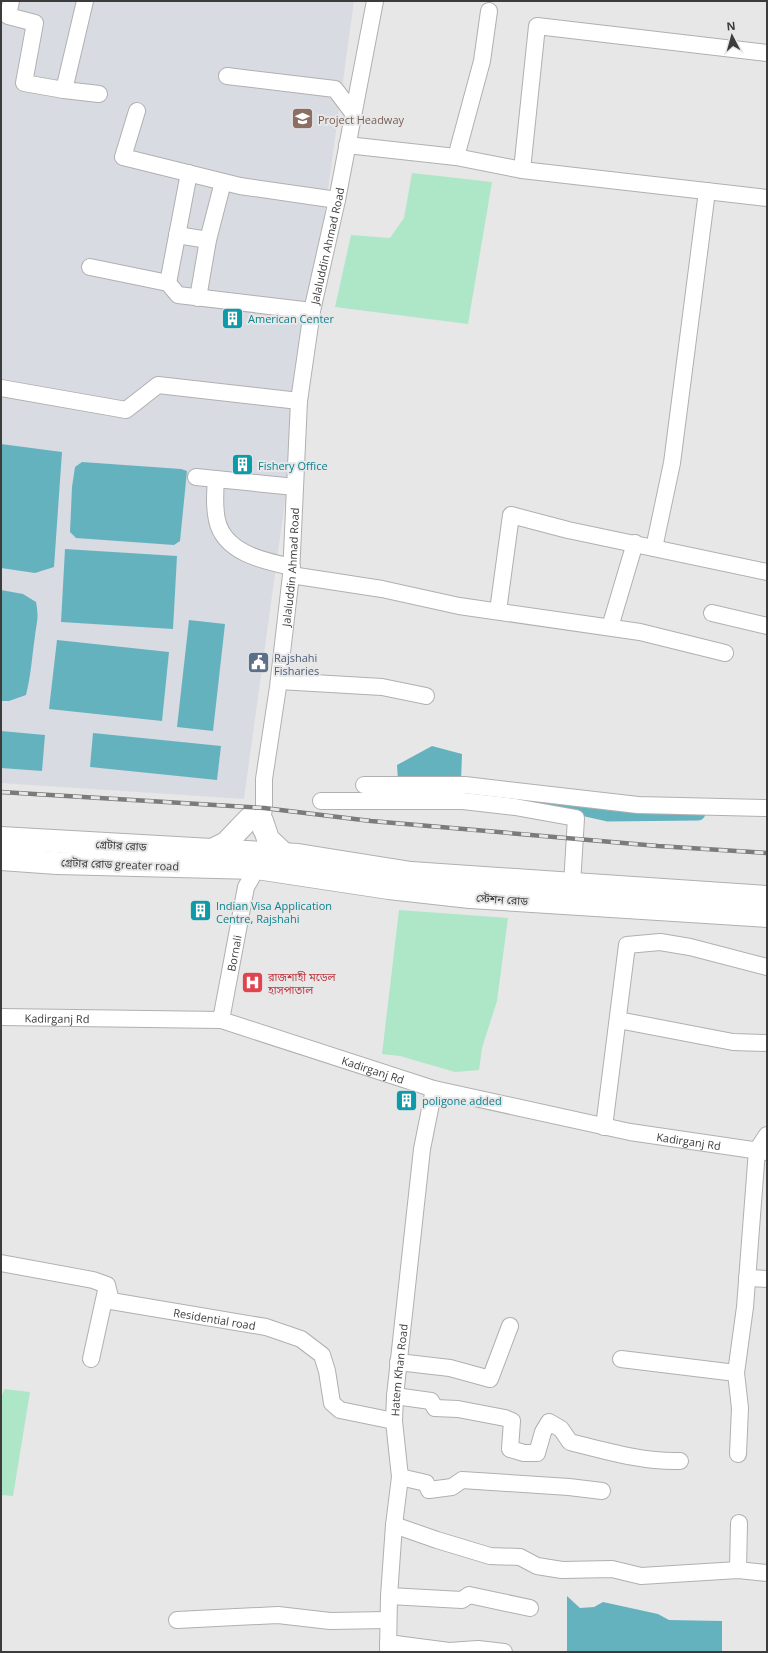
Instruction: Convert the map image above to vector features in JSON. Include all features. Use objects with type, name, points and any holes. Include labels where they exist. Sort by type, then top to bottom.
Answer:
[{"type":"highway","points":[[212,850],[226,843],[256,820],[268,839],[285,854]]},
{"type":"highway","name":"গ্রেটার রোড","points":[[1,838],[212,850],[248,865]]},
{"type":"highway","name":"স্টেশন রোড","points":[[248,865],[285,854],[411,873],[767,897]]},
{"type":"highway","name":"গ্রেটার রোড greater road","points":[[1,859],[57,863],[248,865]]},
{"type":"highway","name":"স্টেশন রোড","points":[[248,865],[389,888],[470,897],[767,916]]},
{"type":"street","points":[[11,1],[8,16],[35,23],[24,83],[99,94]]},
{"type":"street","points":[[64,90],[85,1]]},
{"type":"street","name":"Jalaluddin Ahmad Road","points":[[248,865],[264,779],[279,681],[291,571],[299,401],[312,310],[337,200],[373,1]]},
{"type":"street","points":[[456,157],[482,61],[489,11]]},
{"type":"street","points":[[522,170],[537,26],[767,53]]},
{"type":"street","points":[[227,76],[335,88],[353,113]]},
{"type":"street","points":[[137,112],[123,157],[240,186],[337,200]]},
{"type":"street","points":[[346,145],[456,157],[522,170],[767,198]]},
{"type":"street","points":[[168,283],[189,173]]},
{"type":"street","points":[[198,298],[208,240],[223,182]]},
{"type":"street","points":[[654,548],[672,463],[707,191]]},
{"type":"street","points":[[177,235],[208,240]]},
{"type":"street","points":[[90,267],[168,283],[178,295],[312,310]]},
{"type":"street","points":[[1,388],[126,410],[158,385],[299,401]]},
{"type":"street","points":[[196,477],[295,487]]},
{"type":"street","points":[[216,479],[215,506],[217,522],[226,537],[237,548],[249,556],[291,571],[459,606],[640,632],[725,653]]},
{"type":"street","points":[[498,611],[511,515],[568,530],[767,572]]},
{"type":"street","points":[[610,627],[635,543]]},
{"type":"street","points":[[712,613],[767,626]]},
{"type":"street","points":[[279,681],[382,687],[426,696]]},
{"type":"street","points":[[364,785],[465,785],[638,805],[767,808]]},
{"type":"street","points":[[462,801],[465,785]]},
{"type":"street","points":[[515,807],[517,791]]},
{"type":"street","points":[[321,801],[462,801],[515,807],[576,818],[572,885]]},
{"type":"street","name":"Bornali","points":[[221,1020],[248,865]]},
{"type":"street","points":[[604,1127],[628,945],[660,942],[690,947],[767,967]]},
{"type":"street","name":"Kadirganj Rd","points":[[1,1017],[221,1020],[434,1089],[604,1127],[762,1151]]},
{"type":"street","points":[[618,1020],[733,1042],[767,1043]]},
{"type":"street","name":"Hatem Khan Road","points":[[388,1648],[389,1596],[394,1525],[400,1477],[394,1421],[394,1396],[422,1149],[434,1089]]},
{"type":"street","points":[[738,1454],[740,1408],[736,1372],[762,1151],[767,1135]]},
{"type":"street","points":[[1,1264],[93,1280],[108,1285],[91,1359]]},
{"type":"street","points":[[748,1278],[767,1280]]},
{"type":"street","name":"Residential road","points":[[108,1285],[111,1301],[266,1327],[301,1339],[322,1355],[327,1371],[332,1403],[340,1410],[394,1421]]},
{"type":"street","points":[[398,1362],[450,1368],[490,1379],[510,1326]]},
{"type":"street","points":[[621,1359],[736,1372]]},
{"type":"street","points":[[394,1396],[431,1401],[435,1408],[458,1408],[505,1418],[512,1421],[510,1449],[524,1454],[537,1453],[549,1422],[561,1429],[570,1442],[630,1456],[665,1462],[680,1461]]},
{"type":"street","points":[[400,1477],[426,1483],[429,1490],[452,1487],[462,1480],[569,1487],[602,1491]]},
{"type":"street","points":[[738,1523],[738,1570]]},
{"type":"street","points":[[394,1525],[490,1556],[520,1557],[537,1566],[562,1570],[612,1569],[641,1576],[738,1570],[767,1572]]},
{"type":"street","points":[[389,1596],[462,1600],[470,1594],[530,1608]]},
{"type":"street","points":[[177,1620],[278,1615],[330,1621],[388,1620]]},
{"type":"street","points":[[388,1648],[449,1651],[478,1649],[504,1652]]},
{"type":"shaded area","points":[[1,1],[354,1],[244,799],[1,783]]},
{"type":"green space","points":[[412,173],[492,182],[468,324],[335,307],[351,235],[390,238],[404,218]]},
{"type":"green space","points":[[399,910],[508,918],[497,1001],[482,1048],[479,1070],[455,1072],[400,1056],[382,1054]]},
{"type":"green space","points":[[4,1389],[30,1392],[13,1496],[1,1495],[1,1400]]},
{"type":"water","points":[[1,444],[62,452],[54,567],[35,573],[1,568]]},
{"type":"water","points":[[82,462],[181,469],[187,471],[180,541],[174,545],[76,538],[70,532],[72,487],[75,467]]},
{"type":"water","points":[[65,549],[177,556],[173,629],[61,622]]},
{"type":"water","points":[[1,590],[23,594],[36,602],[37,612],[37,623],[26,695],[9,701],[1,701]]},
{"type":"water","points":[[189,620],[225,624],[213,731],[177,727]]},
{"type":"water","points":[[57,640],[169,652],[162,721],[49,709]]},
{"type":"water","points":[[1,731],[45,735],[42,771],[1,768]]},
{"type":"water","points":[[93,733],[221,746],[217,780],[90,767]]},
{"type":"water","points":[[432,746],[462,754],[461,781],[398,781],[397,765]]},
{"type":"water","points":[[567,1596],[580,1608],[594,1607],[603,1602],[658,1614],[669,1620],[722,1621],[722,1652],[567,1652]]},
{"type":"waterway","points":[[545,800],[608,814],[698,813]]},
{"type":"railway","points":[[1,792],[264,808],[371,821],[658,846],[767,853]]},
{"type":"place","name":"Project Headway","points":[[303,119]]},
{"type":"place","name":"American Center","points":[[233,318]]},
{"type":"place","name":"Fishery Office","points":[[242,465]]},
{"type":"place","name":"Rajshahi Fisharies","points":[[258,663]]},
{"type":"place","name":"Indian Visa Application Centre, Rajshahi","points":[[200,911]]},
{"type":"place","name":"রাজশাহী মডেল হাসপাতাল","points":[[252,982]]},
{"type":"place","name":"poligone added","points":[[407,1100]]}]
